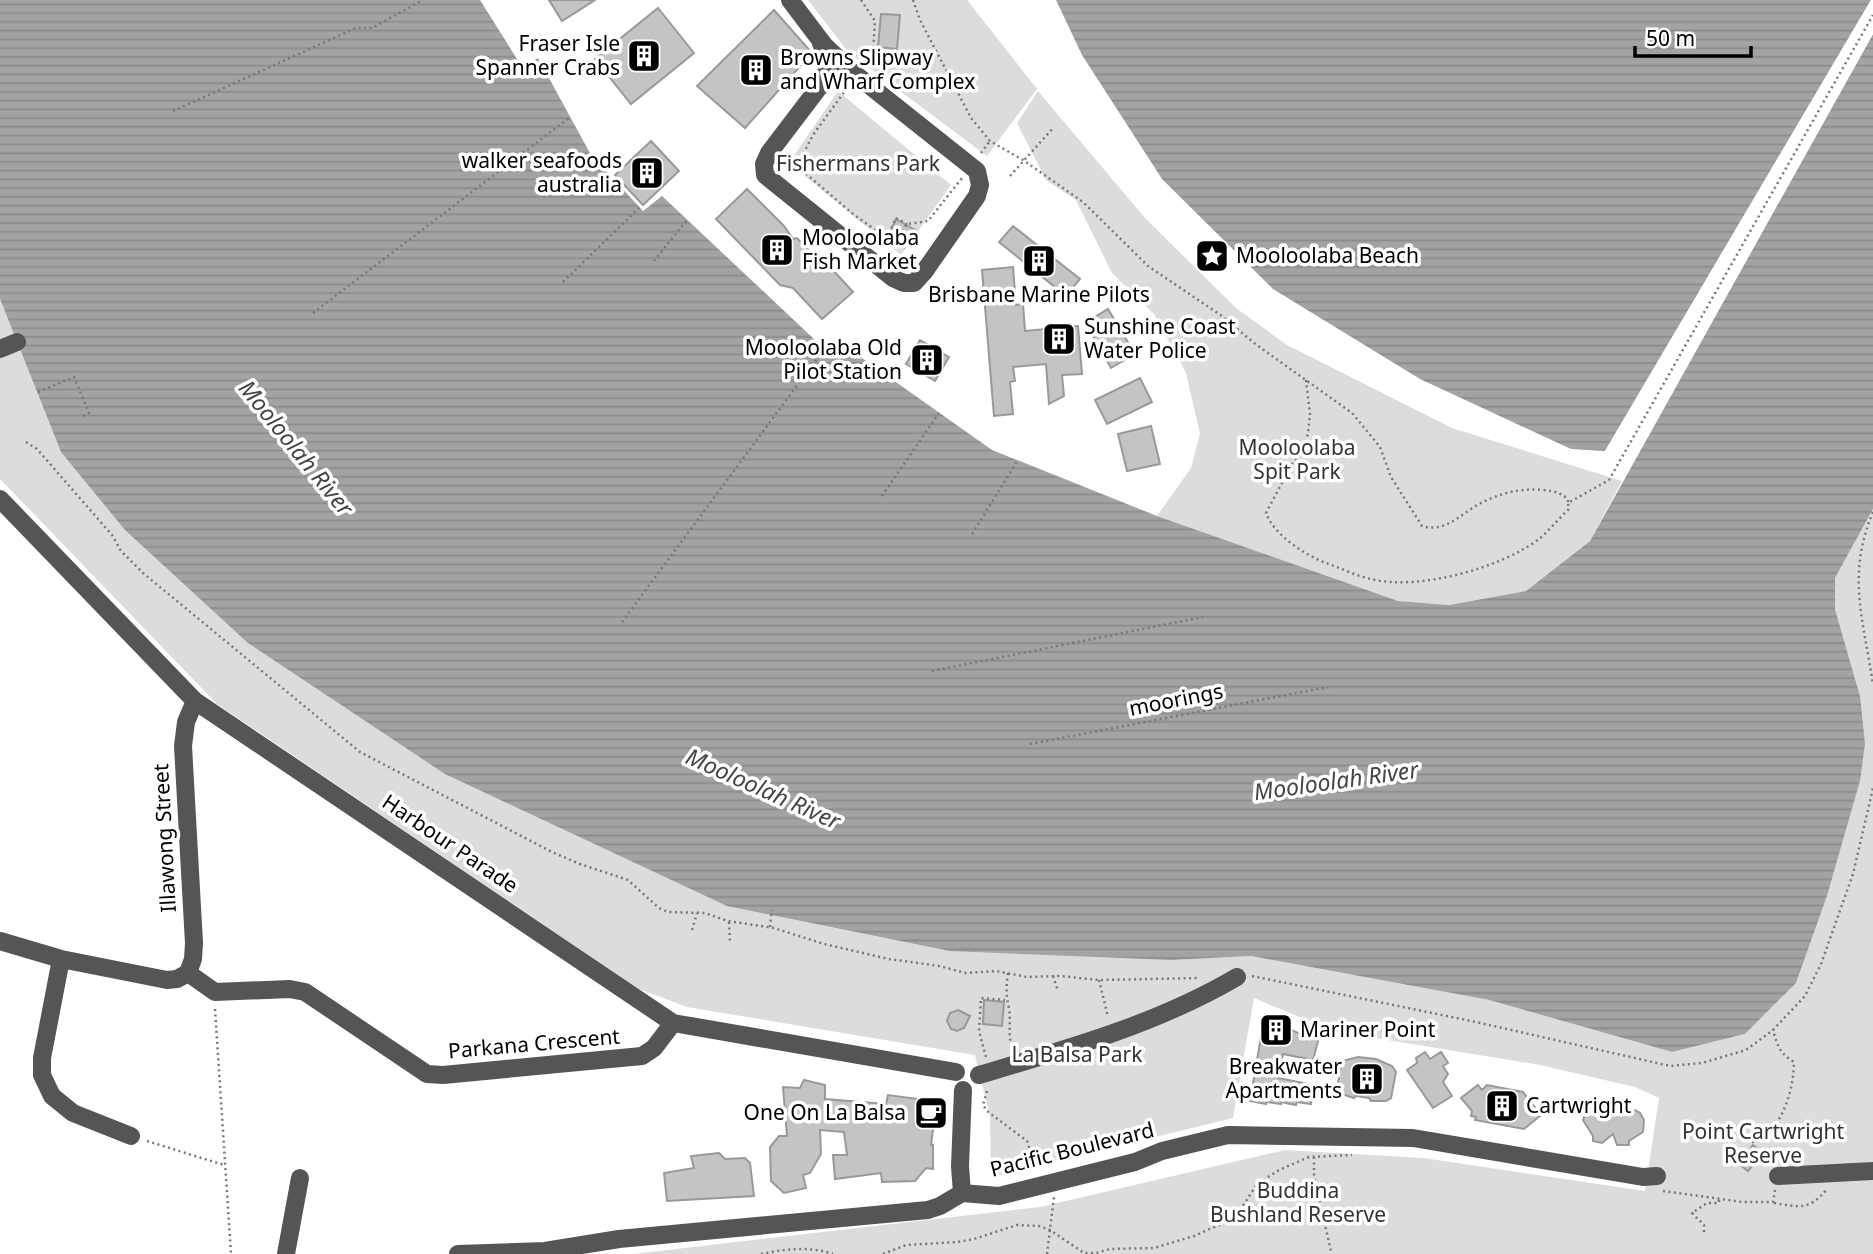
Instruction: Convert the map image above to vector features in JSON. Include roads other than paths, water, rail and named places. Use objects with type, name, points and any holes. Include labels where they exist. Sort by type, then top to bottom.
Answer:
[{"type":"street","points":[[790,0],[820,40],[856,76],[971,166],[979,178],[980,189],[977,196],[920,277],[912,283],[898,282],[765,175],[764,164],[769,153],[826,78],[827,60],[820,40]]},
{"type":"street","points":[[826,78],[844,73],[856,76]]},
{"type":"street","points":[[0,349],[18,342]]},
{"type":"street","name":"Harbour Parade","points":[[0,499],[195,701],[673,1023],[956,1072]]},
{"type":"street","name":"Illawong Street","points":[[188,973],[194,943],[183,747],[186,722],[195,701]]},
{"type":"street","points":[[0,941],[61,959],[167,980],[177,979],[188,973]]},
{"type":"street","points":[[61,959],[42,1058],[42,1075],[52,1096],[73,1113],[131,1136]]},
{"type":"street","name":"Parkana Crescent","points":[[188,973],[215,992],[289,989],[305,992],[427,1074],[443,1075],[642,1056],[654,1048],[673,1023]]},
{"type":"street","points":[[979,1075],[1112,1034],[1208,994],[1237,977]]},
{"type":"street","points":[[969,1066],[979,1075],[976,1086],[971,1090],[963,1090],[955,1083],[956,1072],[960,1067],[969,1066]]},
{"type":"street","points":[[458,1254],[545,1251],[619,1239],[928,1210],[962,1193],[960,1166],[963,1090]]},
{"type":"street","name":"Pacific Boulevard","points":[[962,1193],[999,1196],[1135,1162],[1162,1151],[1228,1135],[1413,1138],[1643,1177],[1658,1183]]},
{"type":"street","points":[[1778,1177],[1873,1171]]},
{"type":"street","points":[[286,1254],[300,1178]]},
{"type":"water","name":"Mooloolah River","points":[[0,0],[480,0],[522,67],[538,58],[591,155],[643,211],[662,196],[832,356],[852,351],[992,450],[1157,516],[1398,601],[1449,605],[1526,591],[1590,541],[1873,34],[1873,509],[1835,578],[1835,609],[1860,696],[1865,744],[1860,781],[1827,896],[1796,983],[1745,1034],[1672,1052],[1489,1000],[1251,956],[1172,960],[950,951],[727,906],[445,774],[248,643],[125,530],[61,452],[0,299]]},
{"type":"water","points":[[1056,0],[1871,0],[1605,451],[1571,449],[1420,379],[1273,289],[1162,179],[1082,55]]},
{"type":"place","name":"Fraser Isle Spanner Crabs","points":[[644,56]]},
{"type":"place","name":"Browns Slipway and Wharf Complex","points":[[756,70]]},
{"type":"place","name":"walker seafoods australia","points":[[647,173]]},
{"type":"place","name":"Mooloolaba Fish Market","points":[[777,250]]},
{"type":"place","name":"Mooloolaba Beach","points":[[1212,256]]},
{"type":"place","name":"Brisbane Marine Pilots","points":[[1039,261]]},
{"type":"place","name":"Sunshine Coast Water Police","points":[[1059,339]]},
{"type":"place","name":"Mooloolaba Old Pilot Station","points":[[927,360]]},
{"type":"place","name":"Mariner Point","points":[[1276,1030]]},
{"type":"place","name":"Breakwater Apartments","points":[[1367,1079]]},
{"type":"place","name":"Cartwright","points":[[1502,1106]]},
{"type":"place","name":"One On La Balsa","points":[[931,1113]]},
{"type":"park label","name":"Fishermans Park","points":[[858,164]]},
{"type":"park label","name":"Mooloolaba Spit Park","points":[[1297,460]]},
{"type":"park label","name":"La Balsa Park","points":[[1077,1055]]},
{"type":"park label","name":"Point Cartwright Reserve","points":[[1763,1144]]},
{"type":"park label","name":"Buddina Bushland Reserve","points":[[1298,1203]]}]
